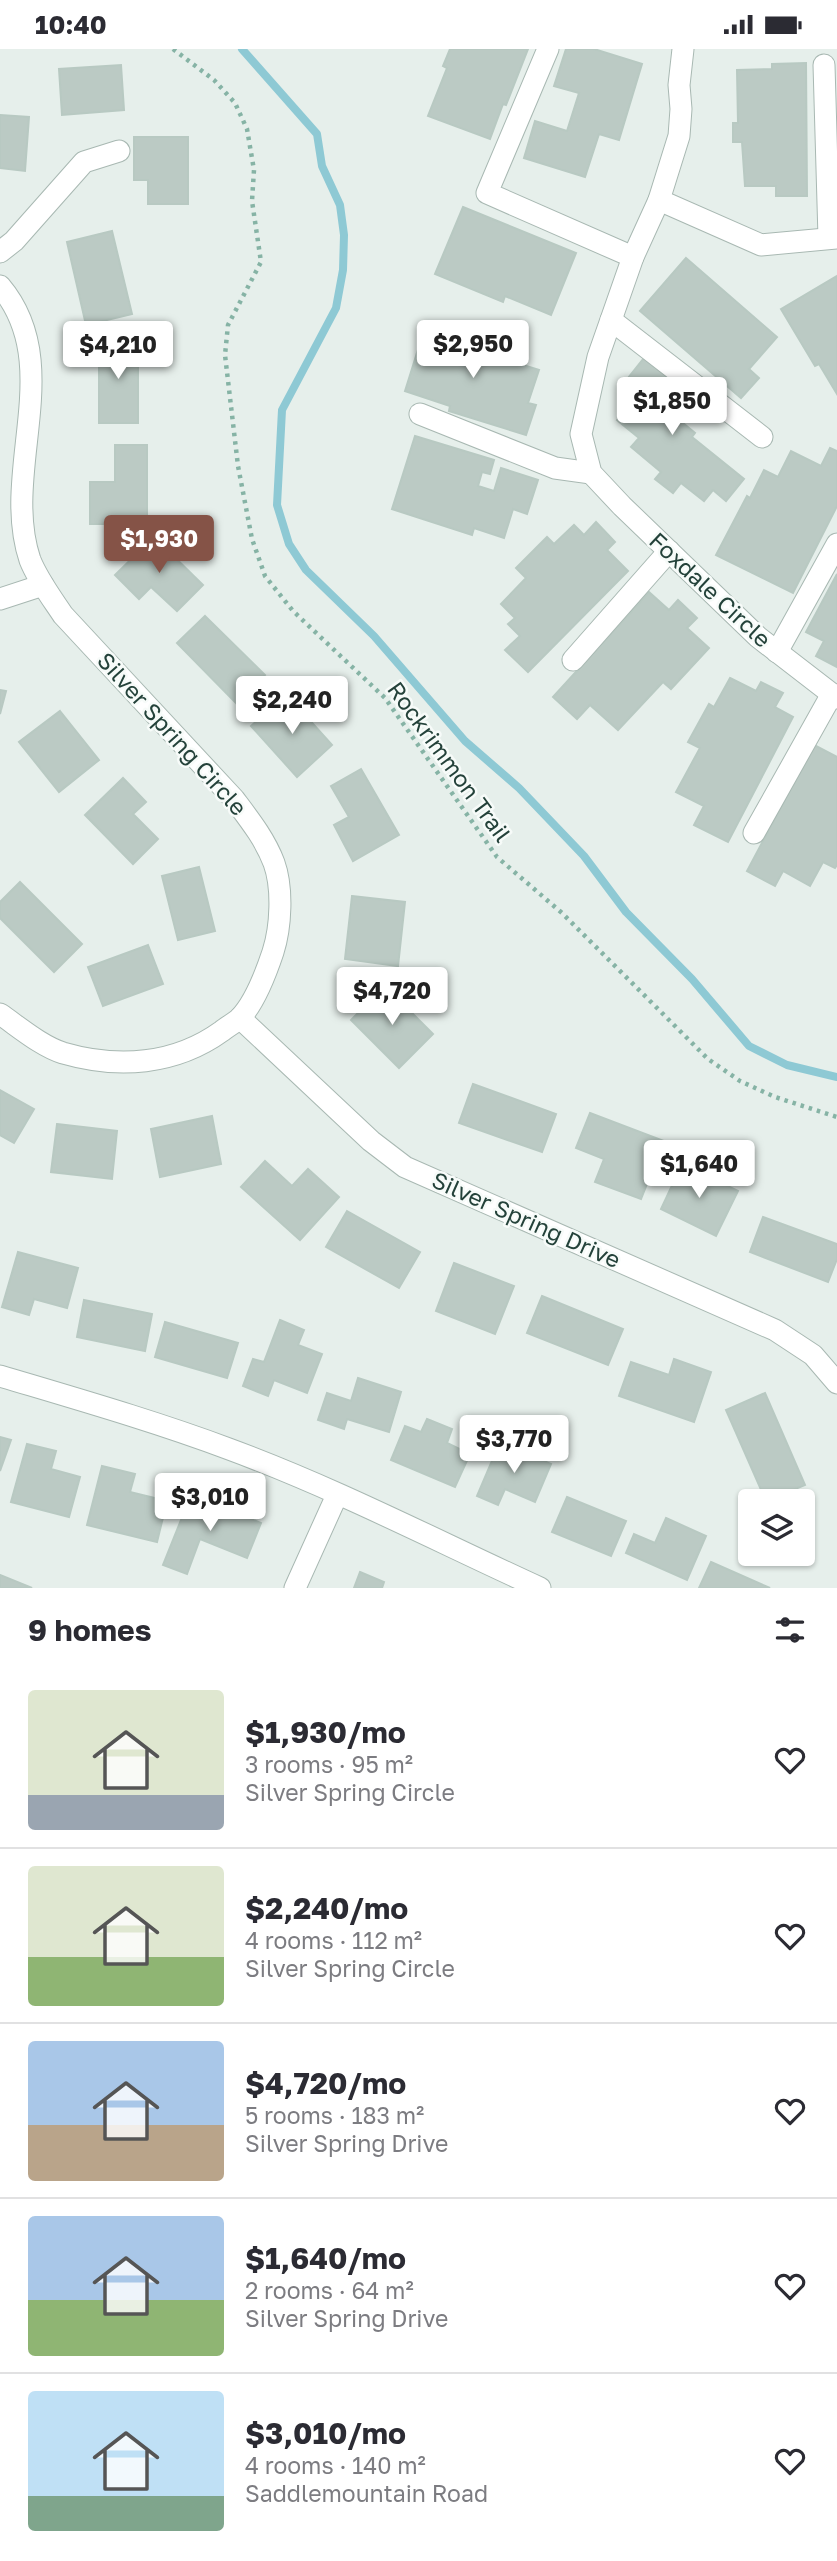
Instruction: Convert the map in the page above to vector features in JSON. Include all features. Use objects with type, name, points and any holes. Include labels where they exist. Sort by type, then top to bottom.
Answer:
[{"type":"street","points":[[548,49],[487,193],[633,257]]},
{"type":"street","points":[[420,414],[555,468],[591,473],[581,434],[598,357],[633,257],[659,200],[679,136],[682,49]]},
{"type":"street","points":[[659,200],[761,245],[833,238],[824,65]]},
{"type":"street","points":[[0,252],[14,241],[84,162],[119,151]]},
{"type":"street","name":"Silver Spring Circle","points":[[0,286],[9,296],[25,333],[31,370],[30,408],[21,478],[22,508],[30,559],[43,585],[63,614],[234,799],[256,828],[274,864],[281,908],[276,942],[264,978],[240,1018],[208,1041],[176,1055],[140,1063],[99,1060],[61,1052],[0,1014]]},
{"type":"street","points":[[611,320],[762,437]]},
{"type":"street","name":"Foxdale Circle","points":[[591,473],[758,637],[834,696]]},
{"type":"street","points":[[777,652],[837,544]]},
{"type":"street","points":[[573,660],[669,551]]},
{"type":"street","points":[[0,599],[43,585]]},
{"type":"street","points":[[754,833],[834,696]]},
{"type":"street","name":"Silver Spring Drive","points":[[240,1018],[371,1141],[405,1167],[775,1330],[813,1355],[837,1383]]},
{"type":"street","points":[[0,1376],[231,1449],[540,1588]]},
{"type":"street","points":[[295,1588],[337,1495]]},
{"type":"path","name":"Rockrimmon Trail","points":[[173,49],[214,80],[235,103],[247,129],[252,156],[252,201],[261,262],[228,325],[225,355],[238,466],[253,539],[265,576],[293,611],[384,698],[497,857],[562,913],[708,1059],[740,1081],[775,1097],[837,1117]]},
{"type":"building","points":[[450,49],[528,49],[490,139],[428,116],[447,68],[443,66]]},
{"type":"building","points":[[566,49],[594,49],[642,64],[619,140],[599,134],[585,177],[524,158],[535,121],[567,131],[579,93],[554,86]]},
{"type":"building","points":[[806,63],[807,196],[776,196],[776,186],[745,186],[742,142],[733,142],[733,123],[738,123],[737,70],[772,69],[772,64]]},
{"type":"building","points":[[121,65],[124,110],[62,115],[59,69]]},
{"type":"building","points":[[0,115],[29,117],[25,171],[0,168]]},
{"type":"building","points":[[134,137],[188,137],[188,204],[148,204],[148,180],[134,180]]},
{"type":"building","points":[[463,207],[576,253],[551,315],[505,296],[503,302],[435,274]]},
{"type":"building","points":[[112,231],[132,314],[86,325],[67,242]]},
{"type":"building","points":[[686,258],[777,337],[749,369],[759,378],[741,398],[640,311]]},
{"type":"building","points":[[837,276],[837,394],[819,364],[815,366],[781,309]]},
{"type":"building","points":[[426,324],[500,347],[497,357],[539,370],[528,403],[536,405],[526,435],[449,411],[450,406],[405,391]]},
{"type":"building","points":[[99,339],[138,339],[138,423],[99,423]]},
{"type":"building","points":[[644,358],[689,394],[672,414],[695,433],[692,437],[744,479],[726,501],[713,490],[704,501],[681,483],[673,493],[655,479],[661,472],[631,447],[639,438],[617,420],[637,394],[624,383]]},
{"type":"building","points":[[415,436],[494,460],[490,474],[482,472],[478,486],[494,491],[501,468],[538,480],[527,514],[513,509],[504,538],[474,528],[472,535],[392,509]]},
{"type":"building","points":[[115,445],[147,445],[147,524],[90,524],[90,482],[115,482]]},
{"type":"building","points":[[830,448],[837,451],[837,506],[793,593],[716,555],[764,470],[778,477],[791,451],[821,466]]},
{"type":"building","points":[[596,522],[615,542],[607,550],[628,571],[528,672],[505,650],[520,636],[508,624],[515,618],[501,604],[526,578],[516,568],[547,537],[554,544],[574,525],[584,535]]},
{"type":"building","points":[[154,537],[203,585],[177,611],[151,587],[139,599],[115,575]]},
{"type":"building","points":[[837,574],[837,667],[816,656],[824,641],[806,632]]},
{"type":"building","points":[[649,592],[669,610],[678,600],[697,618],[687,628],[709,648],[671,689],[663,682],[618,730],[590,705],[577,719],[553,697]]},
{"type":"building","points":[[205,616],[265,675],[237,704],[177,643]]},
{"type":"building","points":[[730,678],[756,691],[761,682],[783,693],[775,707],[793,717],[728,842],[694,825],[704,806],[676,792],[700,748],[688,742],[709,704],[714,707]]},
{"type":"building","points":[[0,690],[6,691],[0,714]]},
{"type":"building","points":[[287,695],[332,745],[297,777],[251,726]]},
{"type":"building","points":[[60,711],[99,760],[59,792],[19,742]]},
{"type":"building","points":[[814,745],[837,757],[837,865],[835,868],[823,862],[810,886],[783,871],[775,886],[747,871]]},
{"type":"building","points":[[361,769],[399,835],[353,861],[334,825],[349,817],[331,786]]},
{"type":"building","points":[[123,778],[146,802],[133,814],[158,839],[133,864],[85,815]]},
{"type":"building","points":[[199,867],[215,931],[178,940],[162,876]]},
{"type":"building","points":[[20,882],[82,944],[54,972],[0,918],[0,902]]},
{"type":"building","points":[[352,896],[405,902],[398,966],[345,959]]},
{"type":"building","points":[[148,945],[163,984],[103,1006],[88,967]]},
{"type":"building","points":[[385,986],[433,1034],[399,1068],[351,1020]]},
{"type":"building","points":[[473,1084],[556,1114],[542,1152],[459,1123]]},
{"type":"building","points":[[0,1090],[34,1109],[14,1143],[0,1135]]},
{"type":"building","points":[[590,1113],[664,1141],[641,1199],[595,1182],[604,1159],[576,1148]]},
{"type":"building","points":[[212,1116],[221,1164],[160,1177],[151,1129]]},
{"type":"building","points":[[57,1124],[117,1131],[112,1179],[51,1172]]},
{"type":"building","points":[[265,1161],[292,1186],[308,1169],[339,1197],[300,1240],[241,1187]]},
{"type":"building","points":[[682,1164],[738,1191],[716,1236],[661,1209]]},
{"type":"building","points":[[347,1211],[420,1252],[399,1288],[326,1247]]},
{"type":"building","points":[[763,1217],[837,1244],[837,1259],[828,1282],[750,1252]]},
{"type":"building","points":[[18,1252],[78,1268],[67,1308],[34,1299],[29,1315],[2,1307]]},
{"type":"building","points":[[454,1263],[514,1286],[495,1334],[436,1311]]},
{"type":"building","points":[[542,1296],[623,1329],[608,1365],[527,1333]]},
{"type":"building","points":[[84,1300],[152,1314],[145,1351],[77,1337]]},
{"type":"building","points":[[280,1320],[304,1330],[298,1345],[322,1354],[307,1393],[274,1380],[268,1396],[243,1386],[253,1359],[264,1362]]},
{"type":"building","points":[[165,1322],[238,1343],[227,1378],[155,1357]]},
{"type":"building","points":[[674,1359],[711,1372],[694,1422],[619,1396],[631,1362],[669,1375]]},
{"type":"building","points":[[358,1378],[401,1392],[389,1432],[347,1419],[344,1429],[318,1420],[327,1393],[351,1401]]},
{"type":"building","points":[[765,1393],[805,1485],[795,1489],[761,1489],[726,1410]]},
{"type":"building","points":[[427,1419],[452,1429],[447,1443],[470,1454],[455,1487],[391,1460],[405,1426],[421,1432]]},
{"type":"building","points":[[0,1437],[11,1440],[0,1471]]},
{"type":"building","points":[[500,1442],[551,1464],[535,1502],[505,1489],[498,1505],[477,1496]]},
{"type":"building","points":[[27,1444],[56,1451],[51,1469],[80,1477],[69,1517],[11,1502]]},
{"type":"building","points":[[102,1466],[135,1474],[130,1492],[167,1501],[157,1542],[87,1525]]},
{"type":"building","points":[[191,1495],[261,1523],[247,1558],[200,1539],[187,1574],[163,1565]]},
{"type":"building","points":[[567,1497],[626,1521],[611,1556],[552,1532]]},
{"type":"building","points":[[666,1518],[706,1536],[687,1580],[626,1553],[634,1534],[655,1543]]},
{"type":"building","points":[[711,1562],[770,1588],[699,1588]]},
{"type":"building","points":[[360,1572],[384,1582],[382,1588],[354,1588]]},
{"type":"building","points":[[0,1575],[32,1588],[0,1588]]},
{"type":"waterway","points":[[242,49],[317,134],[322,166],[340,205],[344,235],[343,270],[336,308],[282,410],[277,505],[289,544],[306,570],[374,636],[465,741],[519,788],[584,856],[626,912],[692,979],[749,1046],[787,1065],[837,1077]]}]
